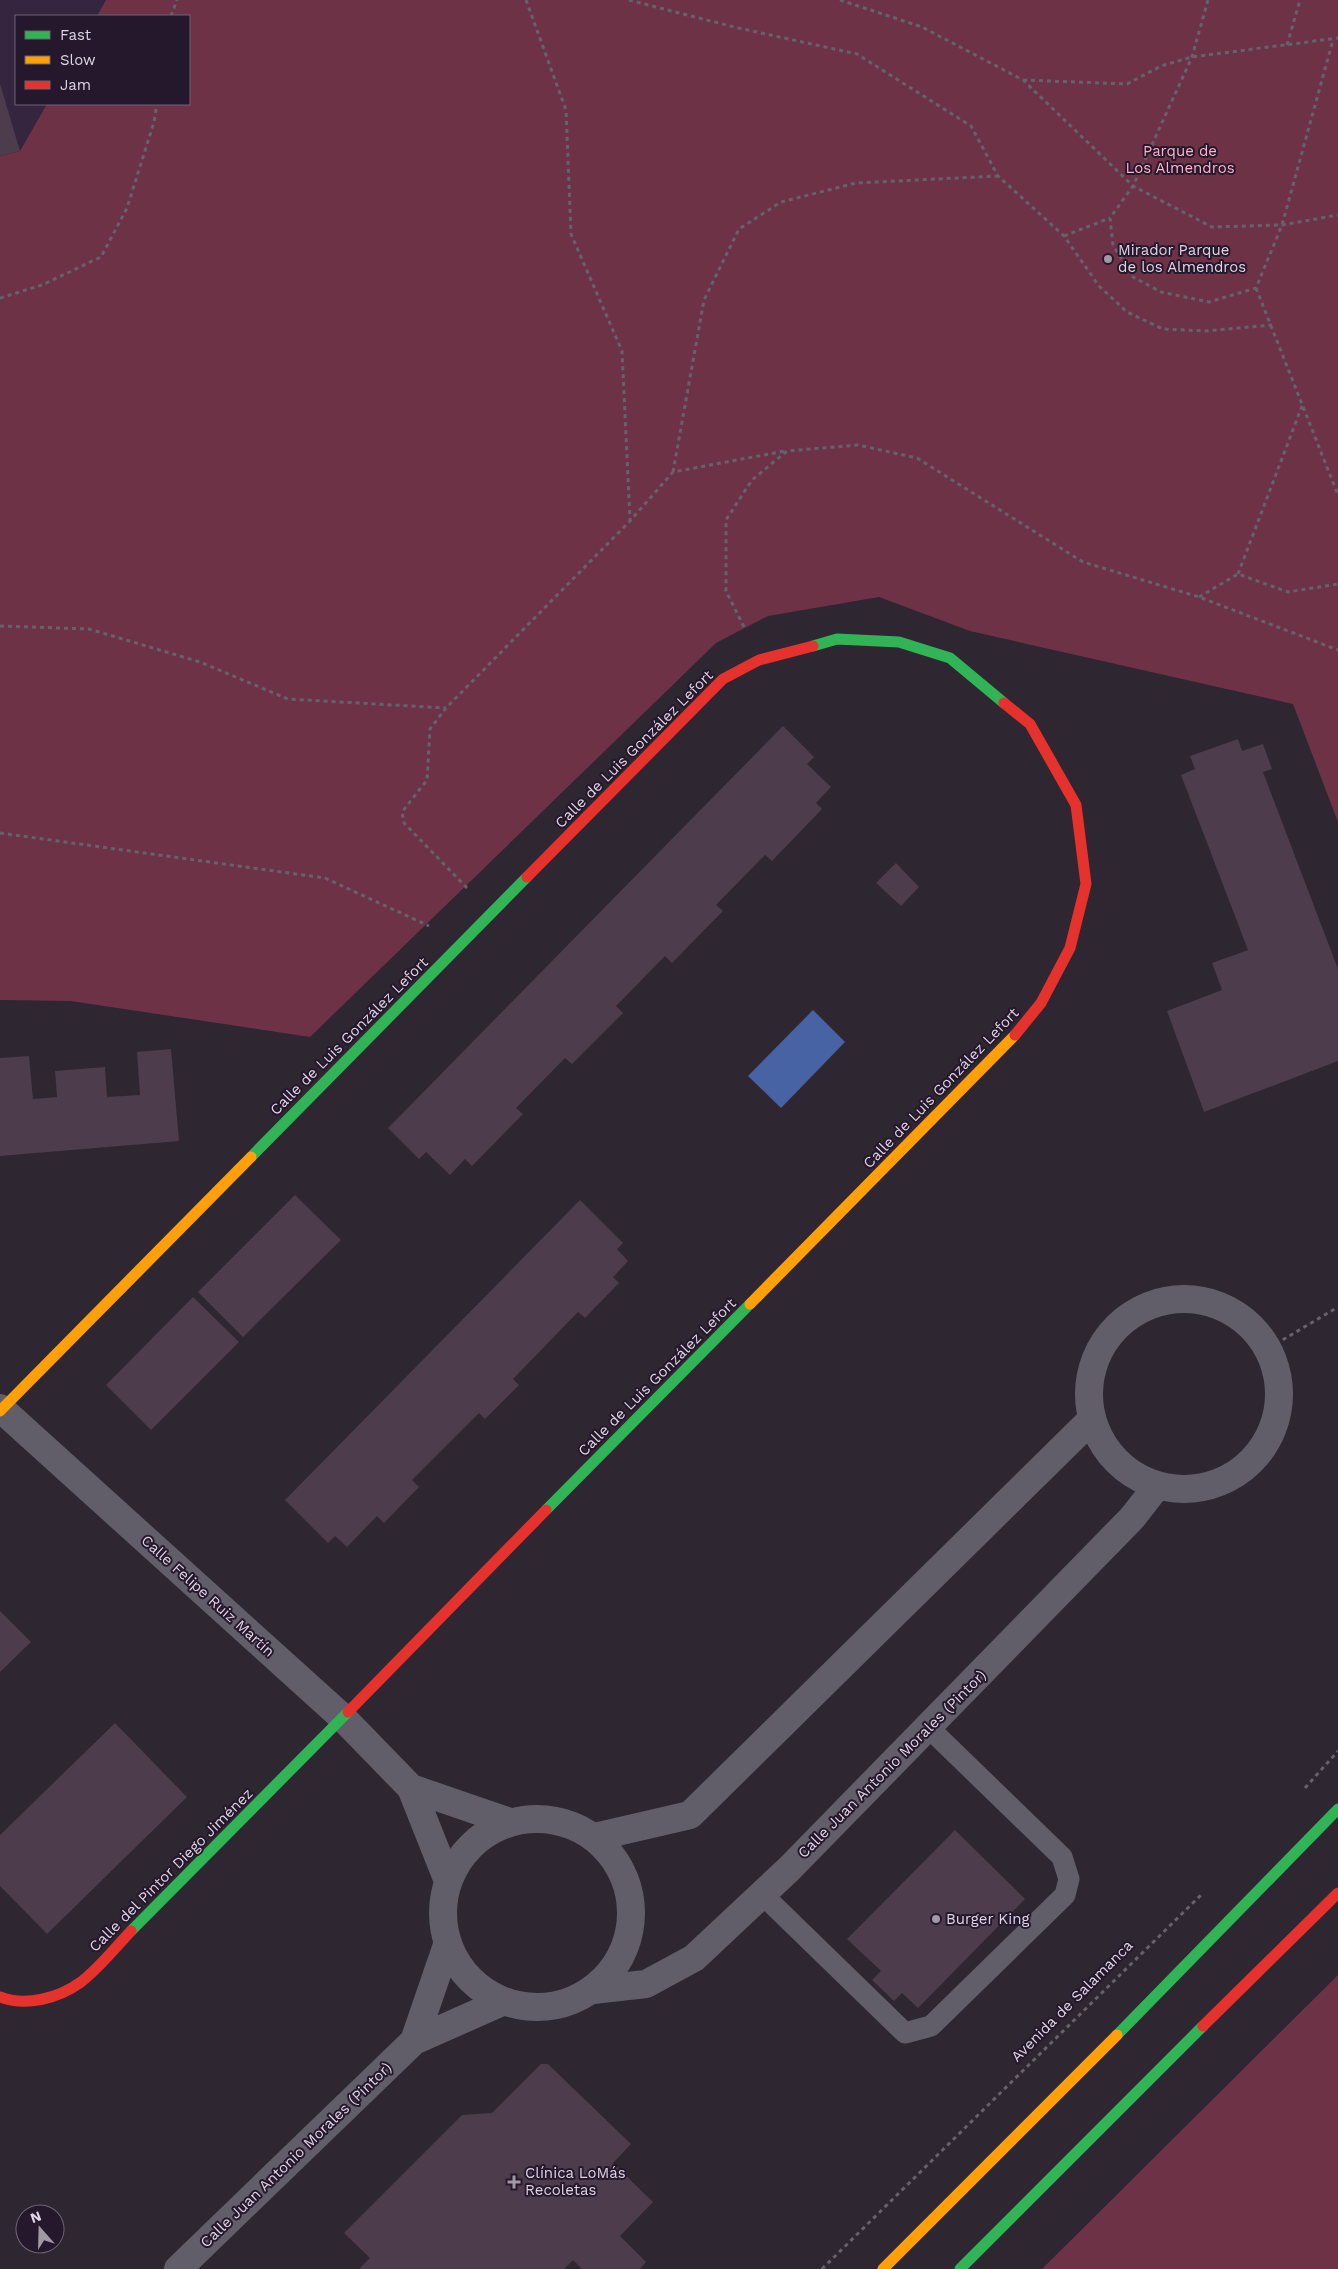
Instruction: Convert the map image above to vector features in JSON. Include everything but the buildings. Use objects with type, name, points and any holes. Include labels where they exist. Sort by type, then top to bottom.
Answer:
[{"type":"main road","name":"Calle de Luis González Lefort","points":[[1,1409],[723,679],[759,660],[837,639],[899,642],[950,658],[1030,724],[1076,805],[1086,884],[1070,948],[1041,1003],[1026,1024],[343,1718]]},
{"type":"main road","name":"Calle del Pintor Diego Jiménez","points":[[0,1997],[8,2002],[45,2000],[81,1982],[343,1718]]},
{"type":"main road","points":[[883,2269],[1169,1984],[1338,1810]]},
{"type":"main road","points":[[960,2269],[1191,2036],[1338,1893]]},
{"type":"street","points":[[1192,1298],[1222,1306],[1249,1323],[1269,1348],[1279,1379],[1279,1410],[1268,1440],[1247,1465],[1221,1482],[1189,1489],[1158,1486],[1131,1474],[1109,1454],[1090,1421],[1088,1396],[1093,1365],[1107,1337],[1130,1315],[1159,1302],[1192,1298]]},
{"type":"street","name":"Calle Felipe Ruiz Martín","points":[[1,1409],[343,1718],[411,1788],[448,1881]]},
{"type":"street","points":[[595,1837],[690,1814],[1090,1421]]},
{"type":"street","name":"Calle Juan Antonio Morales (Pintor)","points":[[593,1990],[646,1984],[694,1958],[763,1895],[929,1728],[1132,1518],[1158,1486]]},
{"type":"street","name":"Calle Felipe Ruiz Martín","points":[[411,1788],[510,1822]]},
{"type":"street","points":[[540,1818],[569,1824],[595,1837],[616,1859],[628,1885],[633,1914],[628,1943],[614,1969],[593,1990],[571,2002],[524,2007],[502,2002],[479,1988],[460,1969],[447,1945],[442,1913],[448,1881],[462,1855],[483,1834],[510,1822],[540,1818]]},
{"type":"street","name":"Calle Juan Antonio Morales (Pintor)","points":[[414,2041],[447,1945]]},
{"type":"street","name":"Calle Juan Antonio Morales (Pintor)","points":[[178,2269],[414,2041],[502,2002]]},
{"type":"lane","points":[[763,1895],[905,2033],[931,2026],[1064,1895],[1069,1879],[1062,1857],[929,1728]]},
{"type":"path","points":[[171,15],[177,0]]},
{"type":"path","points":[[526,0],[566,110],[571,234],[622,351],[630,521]]},
{"type":"path","points":[[628,0],[734,28],[857,54],[971,126],[998,176],[1064,236],[1099,286],[1127,312],[1163,329],[1205,331],[1272,325]]},
{"type":"path","points":[[840,0],[922,27],[1023,80],[1134,186],[1212,227],[1282,225],[1338,215]]},
{"type":"path","points":[[1064,236],[1110,218],[1134,186],[1192,57],[1208,0]]},
{"type":"path","points":[[1287,45],[1300,0]]},
{"type":"path","points":[[1023,80],[1128,84],[1161,66],[1192,57],[1338,38]]},
{"type":"path","points":[[1333,40],[1282,225],[1256,288],[1338,495]]},
{"type":"path","points":[[0,298],[42,285],[101,257],[127,208],[154,122],[157,105]]},
{"type":"path","points":[[492,914],[404,823],[402,812],[427,780],[430,729],[446,708],[630,521],[673,472],[704,300],[739,229],[781,202],[856,183],[998,176]]},
{"type":"path","points":[[1110,218],[1113,245],[1133,277],[1160,292],[1208,302],[1256,288]]},
{"type":"path","points":[[1199,596],[1238,574],[1302,406]]},
{"type":"path","points":[[673,472],[787,451],[858,445],[917,458],[1083,562],[1199,596],[1338,650]]},
{"type":"path","points":[[759,660],[726,591],[726,520],[752,480],[787,451]]},
{"type":"path","points":[[1238,574],[1288,592],[1338,584]]},
{"type":"path","points":[[0,626],[89,629],[200,662],[288,699],[446,708]]},
{"type":"path","points":[[0,833],[325,878],[463,942]]},
{"type":"path","points":[[1269,1348],[1338,1307]]},
{"type":"path","points":[[1299,1795],[1338,1751]]},
{"type":"path","name":"Avenida de Salamanca","points":[[822,2269],[1210,1886]]},
{"type":"shaded area","points":[[0,0],[106,0],[98,15],[15,15],[15,105],[46,105],[20,151],[0,156]]},
{"type":"green space","name":"Parque de Los Almendros","points":[[106,0],[1338,0],[1338,822],[1293,704],[970,631],[879,597],[768,616],[716,643],[310,1037],[71,1001],[0,1000],[0,156],[20,151],[46,105],[190,105],[190,15],[98,15]]},
{"type":"green space","points":[[1338,1975],[1338,2269],[1042,2269]]},
{"type":"water","points":[[813,1010],[845,1042],[781,1108],[748,1076]]},
{"type":"traffic: fast","points":[[813,646],[837,639],[899,642],[950,658],[1004,703]]},
{"type":"traffic: fast","points":[[251,1157],[527,877]]},
{"type":"traffic: fast","points":[[546,1510],[750,1304]]},
{"type":"traffic: fast","points":[[131,1931],[348,1712]]},
{"type":"traffic: fast","points":[[1117,2035],[1338,1809]]},
{"type":"traffic: fast","points":[[960,2269],[1203,2026]]},
{"type":"traffic: slow","points":[[750,1304],[1015,1035]]},
{"type":"traffic: slow","points":[[0,1411],[251,1157]]},
{"type":"traffic: slow","points":[[883,2269],[1117,2035]]},
{"type":"traffic: jam","points":[[527,877],[723,679],[759,660],[813,646]]},
{"type":"traffic: jam","points":[[1004,703],[1030,724],[1076,805],[1086,884],[1070,948],[1041,1003],[1015,1035]]},
{"type":"traffic: jam","points":[[348,1712],[546,1510]]},
{"type":"traffic: jam","points":[[1203,2026],[1338,1893]]},
{"type":"traffic: jam","points":[[0,1997],[10,2000],[31,2001],[53,1996],[72,1988],[101,1964],[131,1931]]},
{"type":"place","name":"Mirador Parque de los Almendros","points":[[1108,259]]},
{"type":"place","name":"Burger King","points":[[936,1919]]},
{"type":"place","name":"Clínica LoMás Recoletas","points":[[514,2182]]}]
